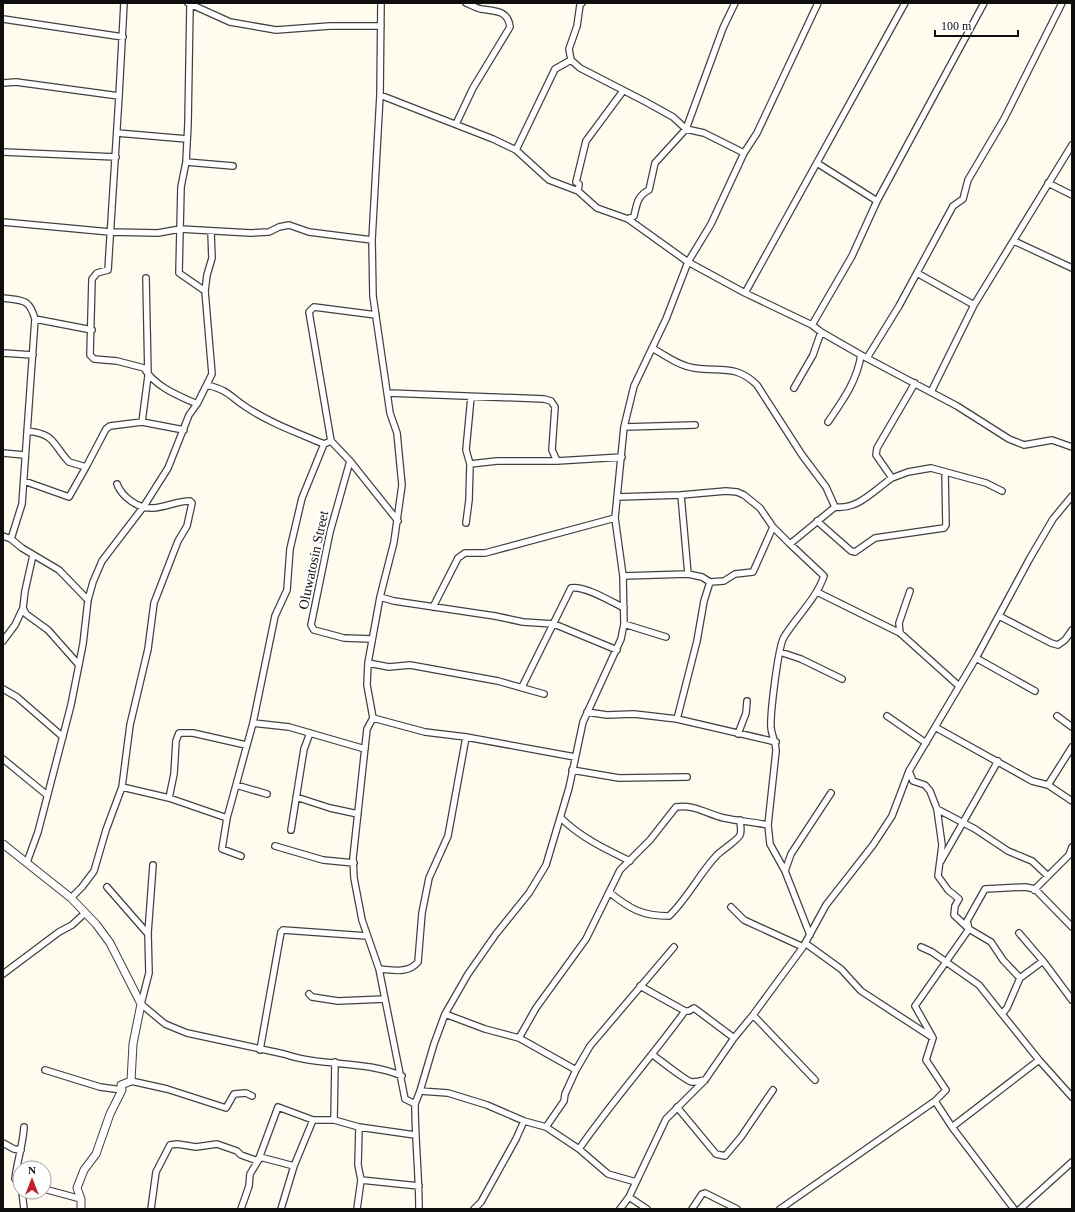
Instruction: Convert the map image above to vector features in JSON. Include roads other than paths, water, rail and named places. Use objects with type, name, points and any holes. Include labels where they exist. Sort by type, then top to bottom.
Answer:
[{"type":"street","points":[[124,3],[116,157],[110,232],[110,264],[108,270],[97,273],[92,279],[92,358],[94,360],[117,361],[144,368],[148,376],[160,386],[198,404]]},
{"type":"street","points":[[381,3],[380,95],[372,240],[373,296],[390,413],[397,433],[402,485],[398,521],[392,553],[380,597],[368,663],[367,685],[373,718],[367,729],[358,814],[354,878],[362,920],[379,969],[402,1076],[405,1099],[415,1104]]},
{"type":"street","points":[[456,124],[472,88],[510,27],[509,20],[503,13],[491,9],[481,9],[466,3]]},
{"type":"street","points":[[628,219],[634,216],[638,200],[642,194],[649,190],[654,163],[686,129],[723,28],[735,3]]},
{"type":"street","points":[[419,1209],[415,1104],[434,1044],[445,1014],[468,974],[540,878],[561,818],[582,722],[596,689],[617,650],[624,624],[622,576],[615,518],[624,428],[634,386],[666,319],[688,262],[711,224],[744,153],[757,133],[818,3]]},
{"type":"street","points":[[745,293],[905,3]]},
{"type":"street","points":[[812,325],[852,256],[878,201],[984,3]]},
{"type":"street","points":[[867,358],[918,273],[953,206],[962,199],[968,180],[1004,119],[1062,3]]},
{"type":"street","points":[[205,291],[179,273],[181,187],[186,162],[187,139],[189,4],[230,22],[276,30],[330,26],[381,26]]},
{"type":"street","points":[[579,4],[577,26],[569,49],[571,60],[580,68],[673,117],[686,129],[704,133],[744,153]]},
{"type":"street","points":[[3,19],[122,38]]},
{"type":"street","points":[[516,150],[555,69],[571,60]]},
{"type":"street","points":[[3,83],[16,82],[119,96]]},
{"type":"street","points":[[578,191],[579,184],[576,182],[586,141],[622,91]]},
{"type":"street","points":[[380,95],[456,124],[516,150],[549,180],[578,191],[597,208],[628,219],[688,262],[745,293],[812,325],[821,332],[861,355],[915,383],[1009,438],[1024,445],[1052,440],[1072,447]]},
{"type":"street","points":[[117,133],[187,139]]},
{"type":"street","points":[[931,392],[974,305],[1072,145]]},
{"type":"street","points":[[3,152],[116,157]]},
{"type":"street","points":[[186,162],[233,166]]},
{"type":"street","points":[[817,163],[878,201]]},
{"type":"street","points":[[1048,183],[1072,195]]},
{"type":"street","points":[[3,222],[110,232],[158,233],[180,229],[211,232],[270,232],[279,227],[289,225],[309,232],[372,240]]},
{"type":"street","points":[[27,862],[38,832],[72,705],[86,629],[88,600],[93,582],[102,561],[144,506],[168,468],[189,415],[198,404],[212,374],[205,291],[207,275],[212,258],[211,232]]},
{"type":"street","points":[[1014,241],[1072,268]]},
{"type":"street","points":[[918,273],[974,305]]},
{"type":"street","points":[[142,422],[142,410],[146,398],[148,376],[146,278]]},
{"type":"street","points":[[3,298],[24,301],[29,304],[34,319],[33,355],[24,455],[22,504],[11,539]]},
{"type":"street","points":[[376,316],[314,307],[309,312],[331,441],[350,461],[398,521]]},
{"type":"street","points":[[34,319],[92,330]]},
{"type":"street","points":[[794,388],[813,355],[821,332]]},
{"type":"street","points":[[652,348],[681,364],[693,368],[735,370],[749,376],[757,385],[802,455],[826,487],[835,508]]},
{"type":"street","points":[[3,353],[33,355]]},
{"type":"street","points":[[828,422],[853,385],[859,368],[861,355]]},
{"type":"street","points":[[892,478],[876,455],[877,448],[915,383]]},
{"type":"street","points":[[207,385],[222,389],[252,410],[324,444]]},
{"type":"street","points":[[388,393],[544,399],[551,401],[555,407],[552,450],[557,461]]},
{"type":"street","points":[[466,523],[469,500],[470,464],[466,450],[470,397]]},
{"type":"street","points":[[24,481],[69,497],[106,429],[110,426],[142,422],[184,430]]},
{"type":"street","points":[[624,428],[696,425]]},
{"type":"street","points":[[27,431],[39,432],[48,436],[56,444],[68,462],[86,467]]},
{"type":"street","points":[[241,856],[222,849],[227,818],[253,723],[275,616],[286,590],[290,550],[302,498],[324,444],[331,441]]},
{"type":"street","points":[[3,453],[24,455]]},
{"type":"street","points":[[470,464],[497,461],[557,461],[622,457]]},
{"type":"street","name":"Oluwatosin Street","points":[[350,461],[330,532],[311,625],[314,630],[344,638],[372,639]]},
{"type":"street","points":[[790,544],[835,508],[850,507],[859,503],[892,478],[908,472],[931,468],[986,482],[1002,492]]},
{"type":"street","points":[[817,521],[851,551],[855,552],[875,538],[944,528],[946,525],[945,472]]},
{"type":"street","points":[[71,898],[82,887],[94,871],[106,830],[122,787],[130,725],[148,650],[154,603],[192,509],[192,503],[190,501],[167,504],[157,508],[144,506],[121,494],[117,484]]},
{"type":"street","points":[[617,497],[681,495],[726,490],[737,492],[744,495],[760,508],[773,527],[810,564],[824,574],[817,592],[783,639],[771,716],[771,729],[776,742],[776,759],[768,825],[772,849],[785,871],[810,935]]},
{"type":"street","points":[[681,495],[688,574]]},
{"type":"street","points":[[620,1209],[629,1197],[666,1119],[705,1080],[734,1038],[753,1015],[804,945],[826,905],[873,845],[892,816],[910,771],[976,658],[1053,519],[1072,496]]},
{"type":"street","points":[[433,607],[458,558],[465,552],[485,553],[615,518]]},
{"type":"street","points":[[622,576],[688,574],[702,577],[710,582],[724,581],[735,574],[753,572],[773,527]]},
{"type":"street","points":[[3,536],[11,539],[33,555],[59,570],[88,600]]},
{"type":"street","points":[[3,641],[15,625],[23,608],[33,555]]},
{"type":"street","points":[[677,719],[699,634],[704,601],[710,582]]},
{"type":"street","points":[[522,687],[571,588],[584,589],[624,608]]},
{"type":"street","points":[[900,633],[899,623],[910,591]]},
{"type":"street","points":[[817,592],[900,633],[959,686]]},
{"type":"street","points":[[380,597],[394,601],[523,622],[554,624],[617,650]]},
{"type":"street","points":[[23,608],[26,614],[48,630],[79,665]]},
{"type":"street","points":[[999,616],[1051,643],[1058,645],[1072,630]]},
{"type":"street","points":[[624,624],[666,637]]},
{"type":"street","points":[[780,652],[801,659],[842,679]]},
{"type":"street","points":[[976,658],[1035,691]]},
{"type":"street","points":[[368,663],[389,666],[410,665],[498,681],[544,694]]},
{"type":"street","points":[[3,690],[17,697],[63,737]]},
{"type":"street","points":[[738,734],[746,713],[747,701]]},
{"type":"street","points":[[587,712],[607,715],[634,714],[677,719],[776,742]]},
{"type":"street","points":[[887,716],[926,743]]},
{"type":"street","points":[[1057,716],[1072,727]]},
{"type":"street","points":[[373,718],[425,732],[466,737],[575,757]]},
{"type":"street","points":[[253,723],[289,728],[366,749]]},
{"type":"street","points":[[935,727],[1032,781],[1048,786],[1072,801]]},
{"type":"street","points":[[169,798],[174,774],[176,741],[179,733],[193,732],[246,745]]},
{"type":"street","points":[[291,830],[304,749],[310,733]]},
{"type":"street","points":[[379,969],[406,970],[412,968],[418,962],[422,914],[429,878],[448,836],[466,737]]},
{"type":"street","points":[[1048,786],[1072,747]]},
{"type":"street","points":[[3,759],[47,795]]},
{"type":"street","points":[[938,867],[998,762]]},
{"type":"street","points":[[572,770],[619,778],[687,777]]},
{"type":"street","points":[[910,771],[913,781],[925,785],[930,791],[937,809],[942,844],[938,876],[948,890],[959,899],[955,906],[954,915],[969,929],[991,942],[1003,960],[1020,978]]},
{"type":"street","points":[[236,786],[267,794]]},
{"type":"street","points":[[122,787],[169,798],[227,818]]},
{"type":"street","points":[[785,871],[791,854],[831,793]]},
{"type":"street","points":[[296,796],[330,808],[358,814]]},
{"type":"street","points":[[519,1038],[536,1008],[586,939],[620,870],[650,840],[676,807],[691,807],[705,810],[723,818],[768,825]]},
{"type":"street","points":[[937,809],[946,815],[963,822],[1008,851],[1038,865],[1048,876]]},
{"type":"street","points":[[561,818],[568,825],[606,850],[630,861]]},
{"type":"street","points":[[609,892],[636,912],[649,915],[669,916],[677,908],[709,864],[723,849],[738,838],[741,831],[740,820]]},
{"type":"street","points":[[3,844],[71,898],[85,913],[110,943],[141,1004],[166,1024],[187,1033],[284,1054],[299,1059],[335,1062],[384,1069],[402,1076]]},
{"type":"street","points":[[275,846],[323,860],[354,864]]},
{"type":"street","points":[[1034,890],[1069,855],[1072,849]]},
{"type":"street","points":[[131,1080],[133,1044],[149,973],[148,934],[153,865]]},
{"type":"street","points":[[107,887],[148,934]]},
{"type":"street","points":[[780,1209],[935,1101],[946,1090],[926,1060],[933,1038],[914,1006],[969,929],[968,921],[985,889],[1031,888],[1039,892],[1072,927]]},
{"type":"street","points":[[730,907],[744,920],[804,945],[841,969],[861,991],[933,1038]]},
{"type":"street","points":[[3,974],[59,932],[72,925],[85,913]]},
{"type":"street","points":[[260,1050],[280,932],[283,930],[367,936]]},
{"type":"street","points":[[1019,933],[1072,1000]]},
{"type":"street","points":[[546,1127],[564,1101],[565,1094],[576,1070],[590,1046],[674,947]]},
{"type":"street","points":[[921,947],[946,961],[979,985],[1039,1060],[1072,1098]]},
{"type":"street","points":[[1002,1014],[1007,1008],[1020,978],[1043,962]]},
{"type":"street","points":[[640,986],[685,1011],[689,1011],[694,1008],[734,1038]]},
{"type":"street","points":[[309,994],[312,997],[338,1001],[385,999]]},
{"type":"street","points":[[579,1149],[594,1127],[653,1055],[685,1011]]},
{"type":"street","points":[[445,1014],[485,1029],[519,1038],[576,1070]]},
{"type":"street","points":[[753,1015],[815,1080]]},
{"type":"street","points":[[653,1055],[678,1072],[684,1079],[692,1082],[705,1080]]},
{"type":"street","points":[[952,1127],[1039,1060]]},
{"type":"street","points":[[334,1120],[335,1062]]},
{"type":"street","points":[[45,1070],[100,1087],[122,1090]]},
{"type":"street","points":[[81,1209],[81,1199],[78,1188],[84,1170],[96,1154],[110,1114],[122,1090],[121,1085],[131,1080],[167,1089],[226,1108],[234,1094],[246,1093],[252,1096]]},
{"type":"street","points":[[677,1107],[716,1154],[722,1157],[725,1156],[741,1137],[773,1090]]},
{"type":"street","points":[[420,1091],[448,1093],[487,1105],[524,1121],[546,1127],[579,1149],[608,1174],[636,1182]]},
{"type":"street","points":[[935,1101],[952,1127],[1014,1209]]},
{"type":"street","points":[[241,1209],[249,1186],[250,1174],[259,1159],[278,1107],[313,1120],[334,1120],[359,1127],[415,1134]]},
{"type":"street","points":[[281,1209],[294,1166],[313,1120]]},
{"type":"street","points":[[474,1209],[482,1202],[524,1121]]},
{"type":"street","points":[[18,1160],[21,1150],[24,1127]]},
{"type":"street","points":[[357,1209],[361,1180],[358,1165],[359,1127]]},
{"type":"street","points":[[3,1144],[14,1149],[21,1150]]},
{"type":"street","points":[[151,1209],[156,1172],[167,1149],[172,1144],[196,1148],[217,1144],[237,1151],[240,1155],[294,1166]]},
{"type":"street","points":[[1020,1209],[1072,1162]]},
{"type":"street","points":[[361,1180],[419,1186]]},
{"type":"street","points":[[52,1191],[81,1199]]},
{"type":"street","points":[[692,1209],[705,1193],[736,1209]]},
{"type":"street","points":[[629,1197],[647,1209]]}]
